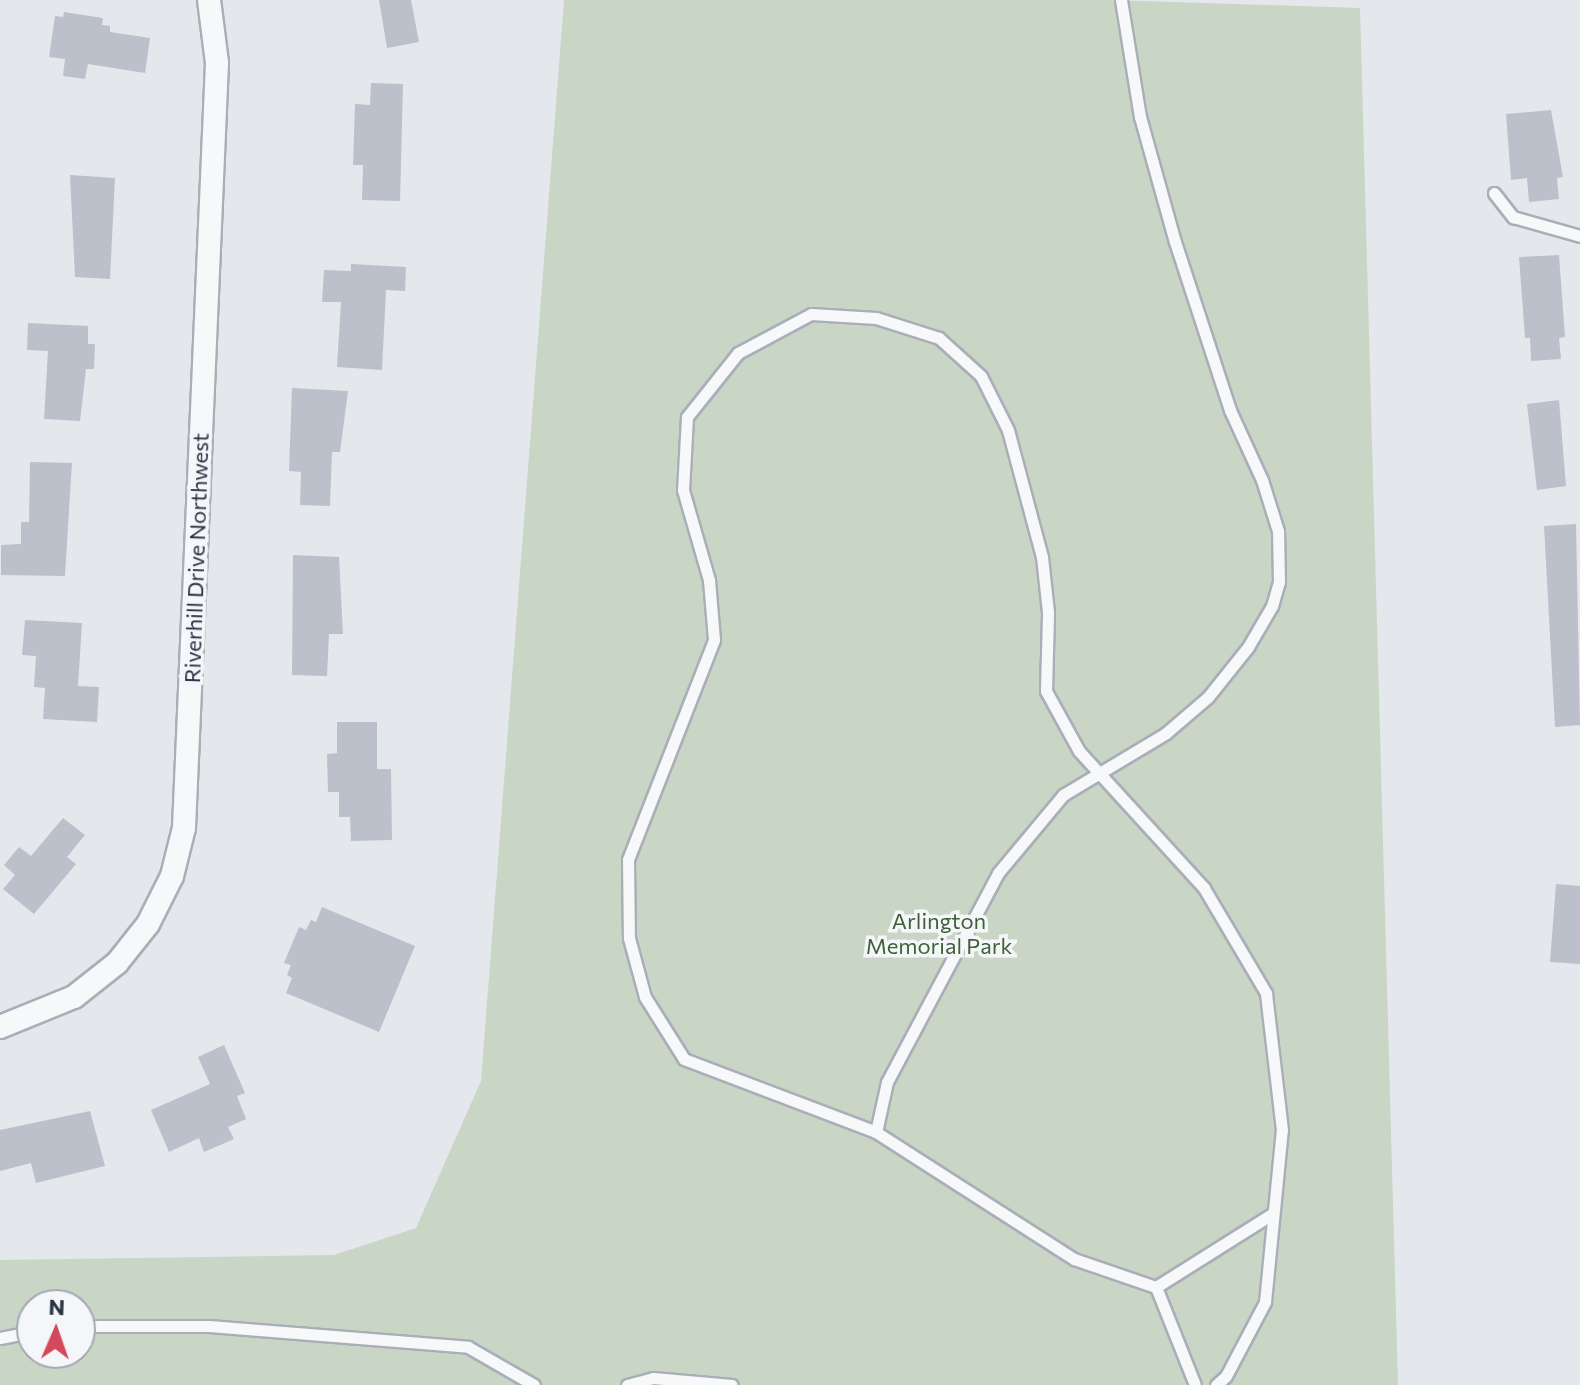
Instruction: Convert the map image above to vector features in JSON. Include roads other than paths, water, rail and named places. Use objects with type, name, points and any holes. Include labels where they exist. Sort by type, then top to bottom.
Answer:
[{"type":"street","name":"Riverhill Drive Northwest","points":[[0,1027],[74,997],[117,963],[148,924],[172,876],[184,828],[217,63],[209,0]]},
{"type":"lane","points":[[876,1132],[887,1082],[998,873],[1063,795],[1166,733],[1208,697],[1248,647],[1272,606],[1280,552],[1262,480],[1230,410],[1175,242],[1140,117],[1121,0]]},
{"type":"lane","points":[[1494,193],[1513,217],[1580,236]]},
{"type":"lane","points":[[1195,1385],[1156,1287],[1074,1259],[876,1132],[684,1059],[645,997],[629,938],[628,860],[714,640],[709,580],[683,490],[687,417],[738,353],[811,314],[876,318],[939,338],[981,376],[1008,430],[1042,557],[1048,612],[1046,691],[1079,751],[1204,888],[1266,993],[1282,1130],[1265,1302],[1226,1376],[1216,1385]]},
{"type":"lane","points":[[1156,1287],[1272,1214]]},
{"type":"lane","points":[[96,1326],[209,1326],[468,1347],[534,1385]]},
{"type":"lane","points":[[627,1385],[653,1378],[732,1385]]},
{"type":"park label","name":"Arlington Memorial Park","points":[[939,932]]}]
